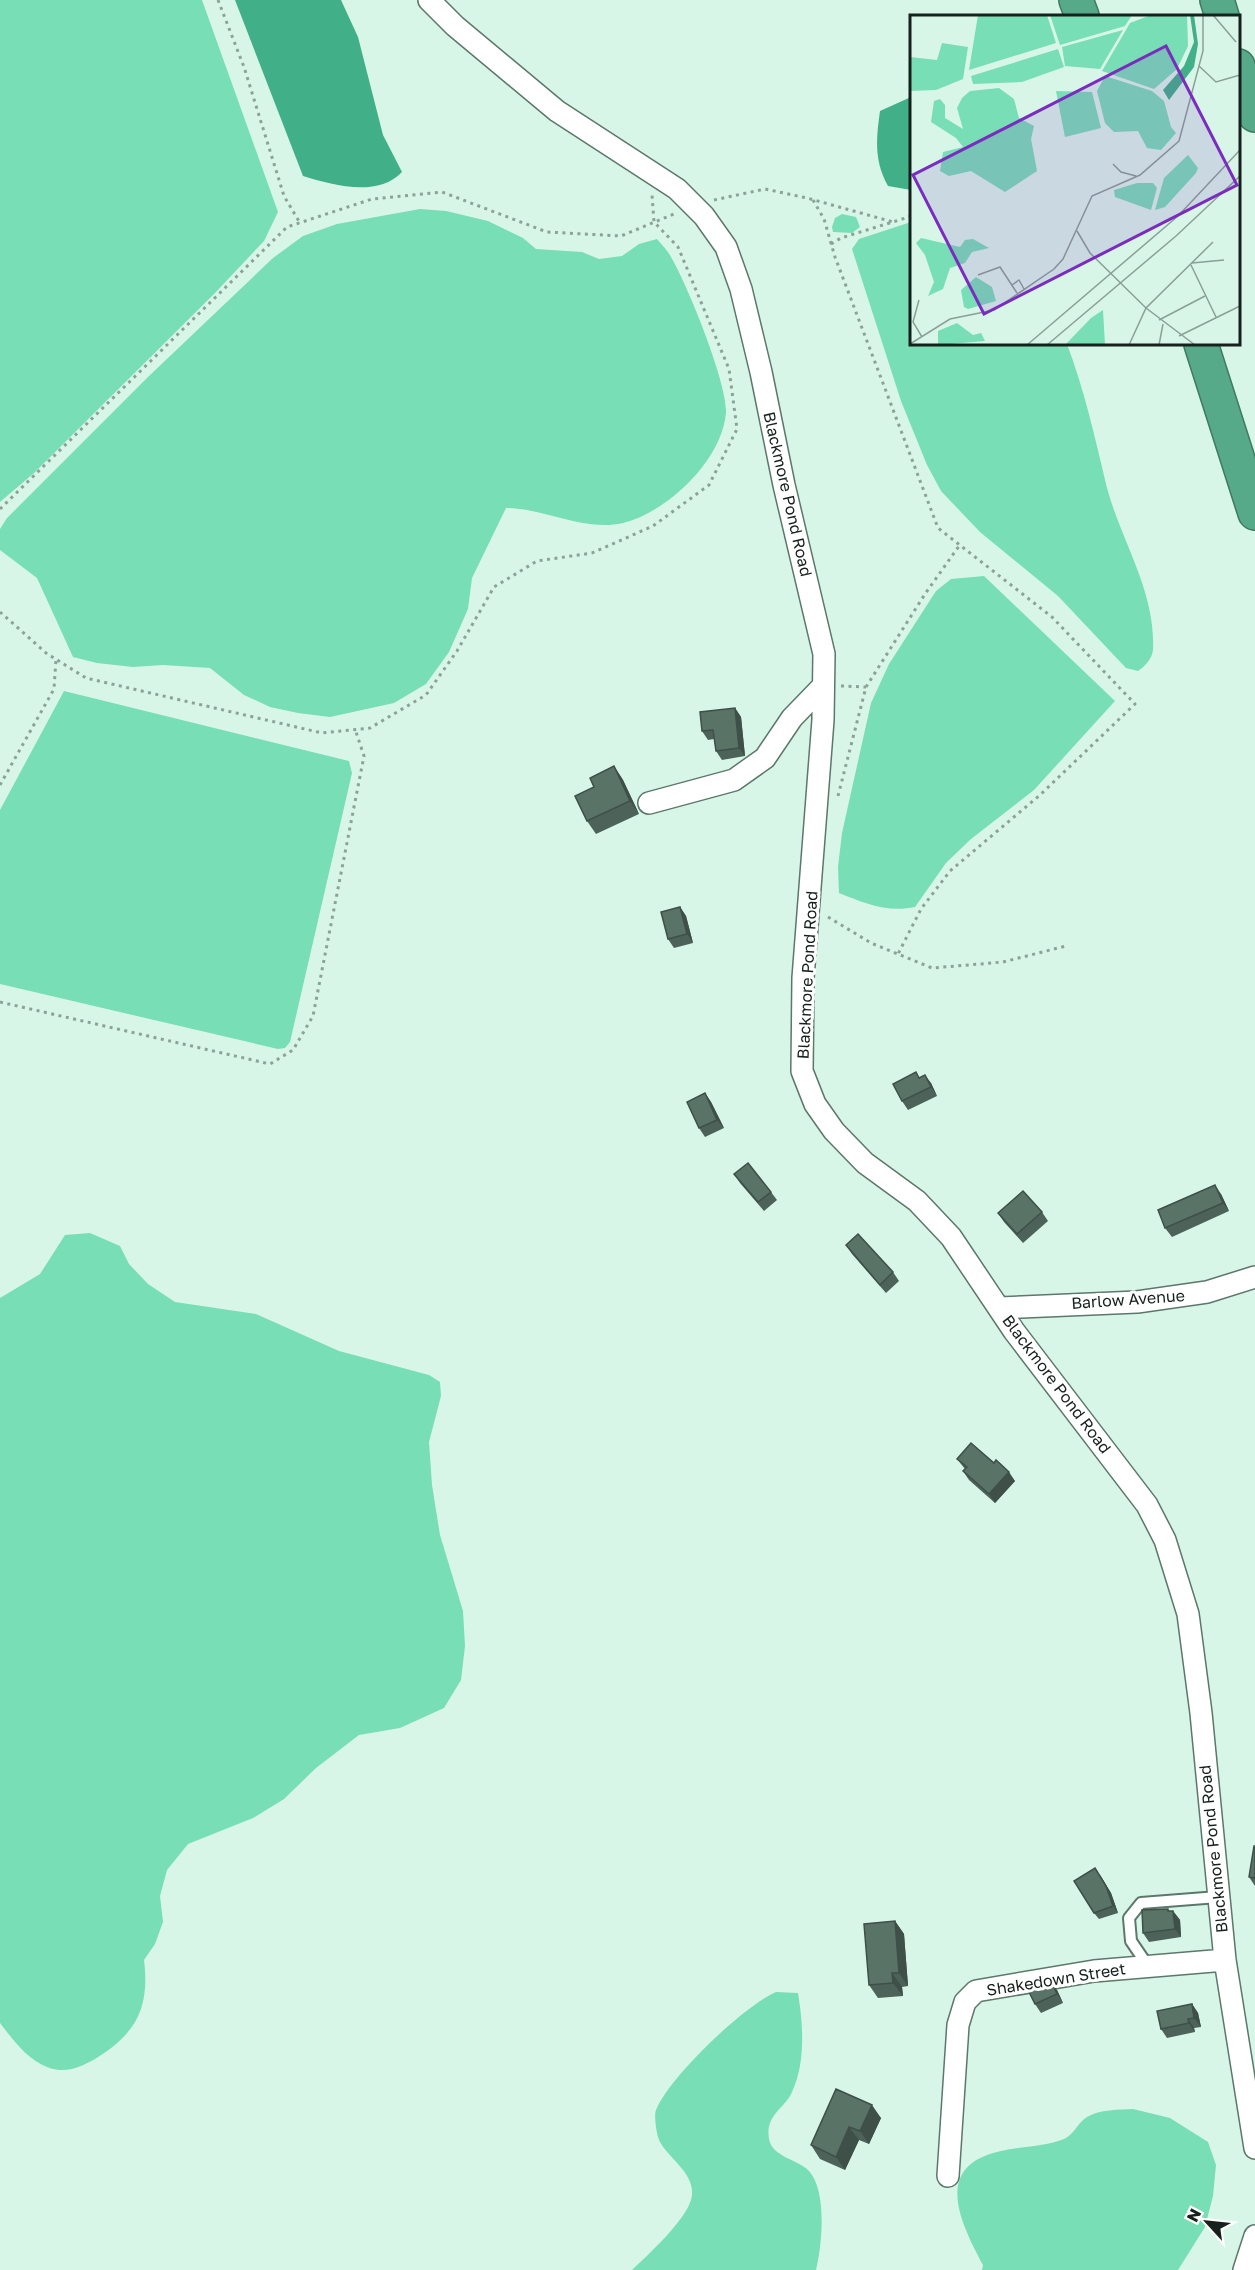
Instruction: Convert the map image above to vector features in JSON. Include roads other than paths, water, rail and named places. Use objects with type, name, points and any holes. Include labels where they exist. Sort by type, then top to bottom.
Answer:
[{"type":"highway","points":[[1076,0],[1082,15]]},
{"type":"highway","points":[[1217,0],[1222,15]]},
{"type":"highway","points":[[1240,69],[1255,116]]},
{"type":"highway","points":[[1201,345],[1255,513]]},
{"type":"street","name":"Blackmore Pond Road","points":[[429,0],[455,26],[557,111],[677,189],[717,231],[726,247],[741,289],[761,372],[784,485],[824,654],[803,978],[802,1071],[815,1104],[834,1131],[865,1162],[917,1201],[951,1237],[999,1308],[1147,1505],[1165,1540],[1188,1614],[1201,1713],[1225,1960],[1255,2148]]},
{"type":"street","points":[[649,802],[734,780],[765,758],[792,718],[823,686]]},
{"type":"street","name":"Barlow Avenue","points":[[999,1308],[1137,1302],[1207,1292],[1255,1277]]},
{"type":"street","name":"Shakedown Street","points":[[948,2176],[958,2025],[961,2011],[971,1995],[984,1989],[1059,1975],[1225,1960]]},
{"type":"street","points":[[1244,2270],[1255,2236]]},
{"type":"lane","name":"Shakedown Street","points":[[1148,1966],[1131,1941],[1130,1935],[1129,1918],[1141,1903],[1218,1898]]}]
